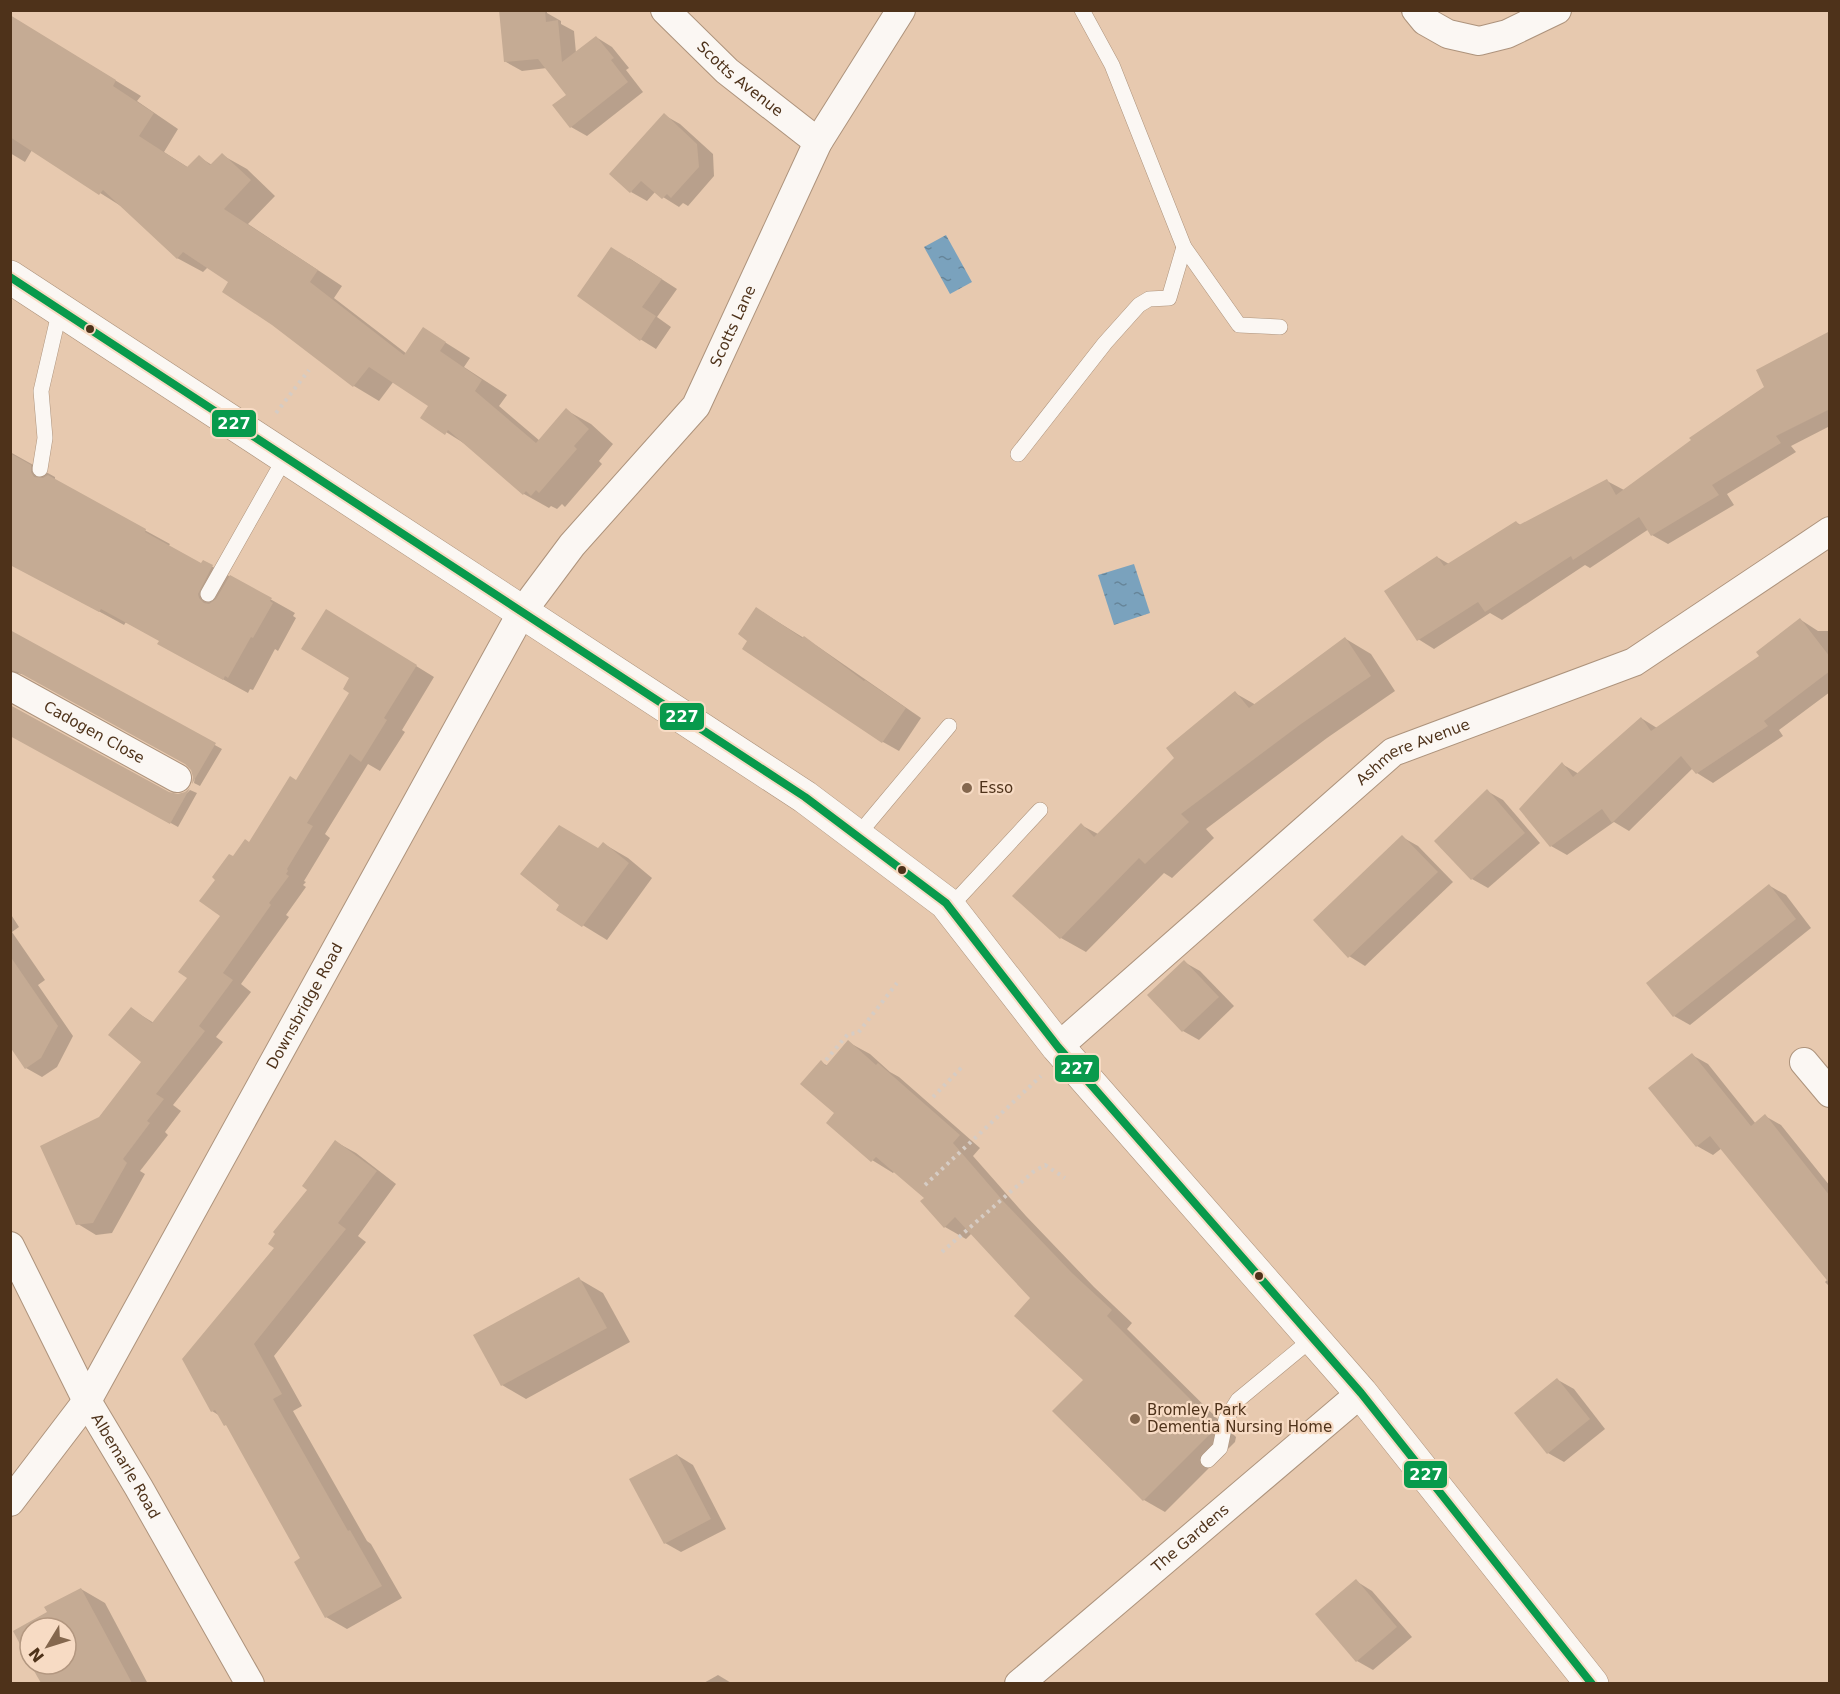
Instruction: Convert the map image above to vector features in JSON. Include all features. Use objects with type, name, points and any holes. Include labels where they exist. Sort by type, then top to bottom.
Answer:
[{"type":"main road","points":[[10,277],[782,781],[949,908],[1058,1047],[1361,1393],[1592,1683]]},
{"type":"street","name":"Scotts Avenue","points":[[664,10],[727,71],[818,142]]},
{"type":"street","name":"Scotts Lane","points":[[522,612],[572,545],[696,406],[818,142],[901,10]]},
{"type":"street","points":[[1416,10],[1425,21],[1448,34],[1479,41],[1507,34],[1557,10]]},
{"type":"street","name":"Ashmere Avenue","points":[[1058,1047],[1393,752],[1634,662],[1826,537]]},
{"type":"street","name":"Downsbridge Road","points":[[10,1502],[87,1401],[522,612]]},
{"type":"street","name":"Cadogen Close","points":[[10,686],[177,778]]},
{"type":"street","points":[[1804,1062],[1830,1093]]},
{"type":"street","name":"Albemarle Road","points":[[10,1246],[87,1401],[140,1488],[250,1683]]},
{"type":"street","name":"The Gardens","points":[[1019,1683],[1361,1393]]},
{"type":"lane","points":[[1082,10],[1112,65],[1184,247],[1239,325],[1280,327]]},
{"type":"lane","points":[[1018,454],[1105,343],[1139,305],[1149,299],[1169,298],[1184,247]]},
{"type":"lane","points":[[40,469],[45,438],[41,392],[60,309]]},
{"type":"lane","points":[[208,594],[286,456]]},
{"type":"lane","points":[[857,836],[949,726]]},
{"type":"lane","points":[[949,908],[1040,810]]},
{"type":"lane","points":[[1208,1460],[1220,1448],[1226,1419],[1238,1400],[1313,1338]]},
{"type":"path","points":[[258,438],[309,370]]},
{"type":"path","points":[[826,1060],[848,1034],[858,1033],[897,983]]},
{"type":"path","points":[[925,1185],[1041,1076],[1058,1047]]},
{"type":"path","points":[[933,1097],[962,1067]]},
{"type":"path","points":[[942,1252],[1033,1172],[1045,1165],[1065,1178]]},
{"type":"water","points":[[946,235],[972,282],[950,294],[924,247]]},
{"type":"water","points":[[1134,564],[1150,613],[1114,625],[1098,575]]},
{"type":"building","points":[[499,10],[545,10],[546,22],[558,20],[562,62],[596,36],[614,58],[611,60],[628,82],[570,128],[552,105],[566,95],[538,59],[504,62]]},
{"type":"building","points":[[10,15],[116,80],[113,86],[154,113],[139,136],[187,167],[199,155],[210,165],[222,153],[251,180],[224,209],[318,270],[310,282],[404,355],[423,327],[446,342],[440,351],[482,380],[475,391],[536,443],[566,408],[589,429],[574,446],[577,449],[539,493],[536,490],[531,496],[526,491],[523,495],[448,430],[445,435],[420,418],[428,406],[369,367],[353,387],[272,325],[222,292],[228,282],[183,252],[177,259],[103,190],[99,195],[10,137]]},
{"type":"building","points":[[664,113],[697,144],[699,167],[671,198],[667,194],[662,199],[641,181],[630,193],[609,174]]},
{"type":"building","points":[[611,247],[662,279],[642,307],[656,316],[640,341],[577,296]]},
{"type":"building","points":[[1830,331],[1830,409],[1776,436],[1781,443],[1712,485],[1719,495],[1651,536],[1639,517],[1573,560],[1571,556],[1485,612],[1478,602],[1417,641],[1384,591],[1437,556],[1444,566],[1516,521],[1519,525],[1607,479],[1616,495],[1691,440],[1689,438],[1764,387],[1756,370]]},
{"type":"building","points":[[10,453],[31,465],[34,477],[43,478],[48,475],[146,529],[145,532],[201,563],[203,560],[213,565],[198,594],[204,603],[209,604],[216,599],[230,575],[272,598],[270,601],[273,603],[228,678],[225,676],[223,680],[157,644],[159,641],[101,609],[99,612],[10,565]]},
{"type":"building","points":[[756,607],[802,638],[804,636],[864,681],[906,708],[882,743],[742,649],[747,641],[738,634]]},
{"type":"building","points":[[326,609],[417,665],[384,718],[387,720],[361,762],[350,754],[307,823],[313,826],[287,869],[286,874],[289,876],[223,973],[233,980],[199,1026],[205,1031],[156,1094],[164,1099],[147,1121],[150,1123],[123,1159],[127,1163],[93,1223],[76,1225],[40,1146],[99,1117],[141,1062],[108,1035],[131,1007],[152,1023],[187,978],[178,972],[220,916],[199,901],[215,880],[212,877],[229,854],[233,856],[245,839],[249,842],[290,776],[296,780],[349,693],[343,689],[349,678],[301,649]]},
{"type":"building","points":[[1800,618],[1830,657],[1830,671],[1764,721],[1768,726],[1696,774],[1681,756],[1612,823],[1602,809],[1550,847],[1519,809],[1562,762],[1573,777],[1641,717],[1651,731],[1759,656],[1756,652]]},
{"type":"building","points":[[10,630],[216,743],[192,784],[191,770],[185,764],[18,672],[10,670]]},
{"type":"building","points":[[1345,637],[1371,676],[1301,724],[1181,814],[1189,822],[1145,864],[1139,858],[1060,939],[1012,896],[1081,823],[1094,837],[1174,758],[1166,748],[1235,691],[1249,708]]},
{"type":"building","points":[[10,705],[169,792],[178,794],[190,788],[170,824],[10,736]]},
{"type":"building","points":[[1487,789],[1525,833],[1471,880],[1434,841]]},
{"type":"building","points":[[559,825],[598,848],[603,842],[629,863],[582,927],[556,910],[559,905],[520,874]]},
{"type":"building","points":[[1402,835],[1438,872],[1348,958],[1313,920]]},
{"type":"building","points":[[1769,884],[1796,919],[1673,1017],[1646,983]]},
{"type":"building","points":[[10,956],[58,1026],[41,1058],[25,1069],[10,1047]]},
{"type":"building","points":[[1184,960],[1219,997],[1182,1032],[1147,995]]},
{"type":"building","points":[[848,1040],[876,1065],[878,1063],[960,1135],[953,1143],[1004,1202],[1072,1273],[1112,1310],[1107,1316],[1215,1424],[1214,1430],[1143,1501],[1052,1411],[1083,1380],[1014,1316],[1030,1298],[955,1217],[944,1228],[920,1201],[924,1198],[876,1157],[871,1162],[826,1123],[834,1113],[800,1084],[821,1060],[826,1066]]},
{"type":"building","points":[[1692,1053],[1751,1126],[1765,1114],[1830,1196],[1830,1284],[1710,1136],[1696,1147],[1648,1088]]},
{"type":"building","points":[[335,1140],[377,1171],[338,1223],[346,1229],[254,1344],[282,1394],[273,1399],[382,1586],[325,1618],[294,1562],[300,1558],[226,1425],[224,1426],[215,1410],[211,1412],[182,1359],[274,1248],[268,1244],[275,1234],[273,1232],[307,1190],[302,1186]]},
{"type":"building","points":[[579,1277],[607,1328],[501,1386],[473,1335]]},
{"type":"building","points":[[1557,1378],[1590,1419],[1547,1454],[1514,1413]]},
{"type":"building","points":[[677,1454],[711,1519],[664,1544],[629,1479]]},
{"type":"building","points":[[1356,1579],[1397,1627],[1356,1662],[1315,1614]]},
{"type":"building","points":[[81,1588],[132,1683],[41,1683],[37,1676],[78,1676],[78,1616],[40,1616],[47,1612],[44,1607]]},
{"type":"building","points":[[18,1628],[18,1640],[13,1631]]},
{"type":"transit line","name":"227","points":[[10,277],[805,797],[946,903],[1058,1047],[1361,1393],[1592,1684]]},
{"type":"place","name":"Esso","points":[[967,788]]},
{"type":"place","name":"Bromley Park Dementia Nursing Home","points":[[1135,1419]]}]
